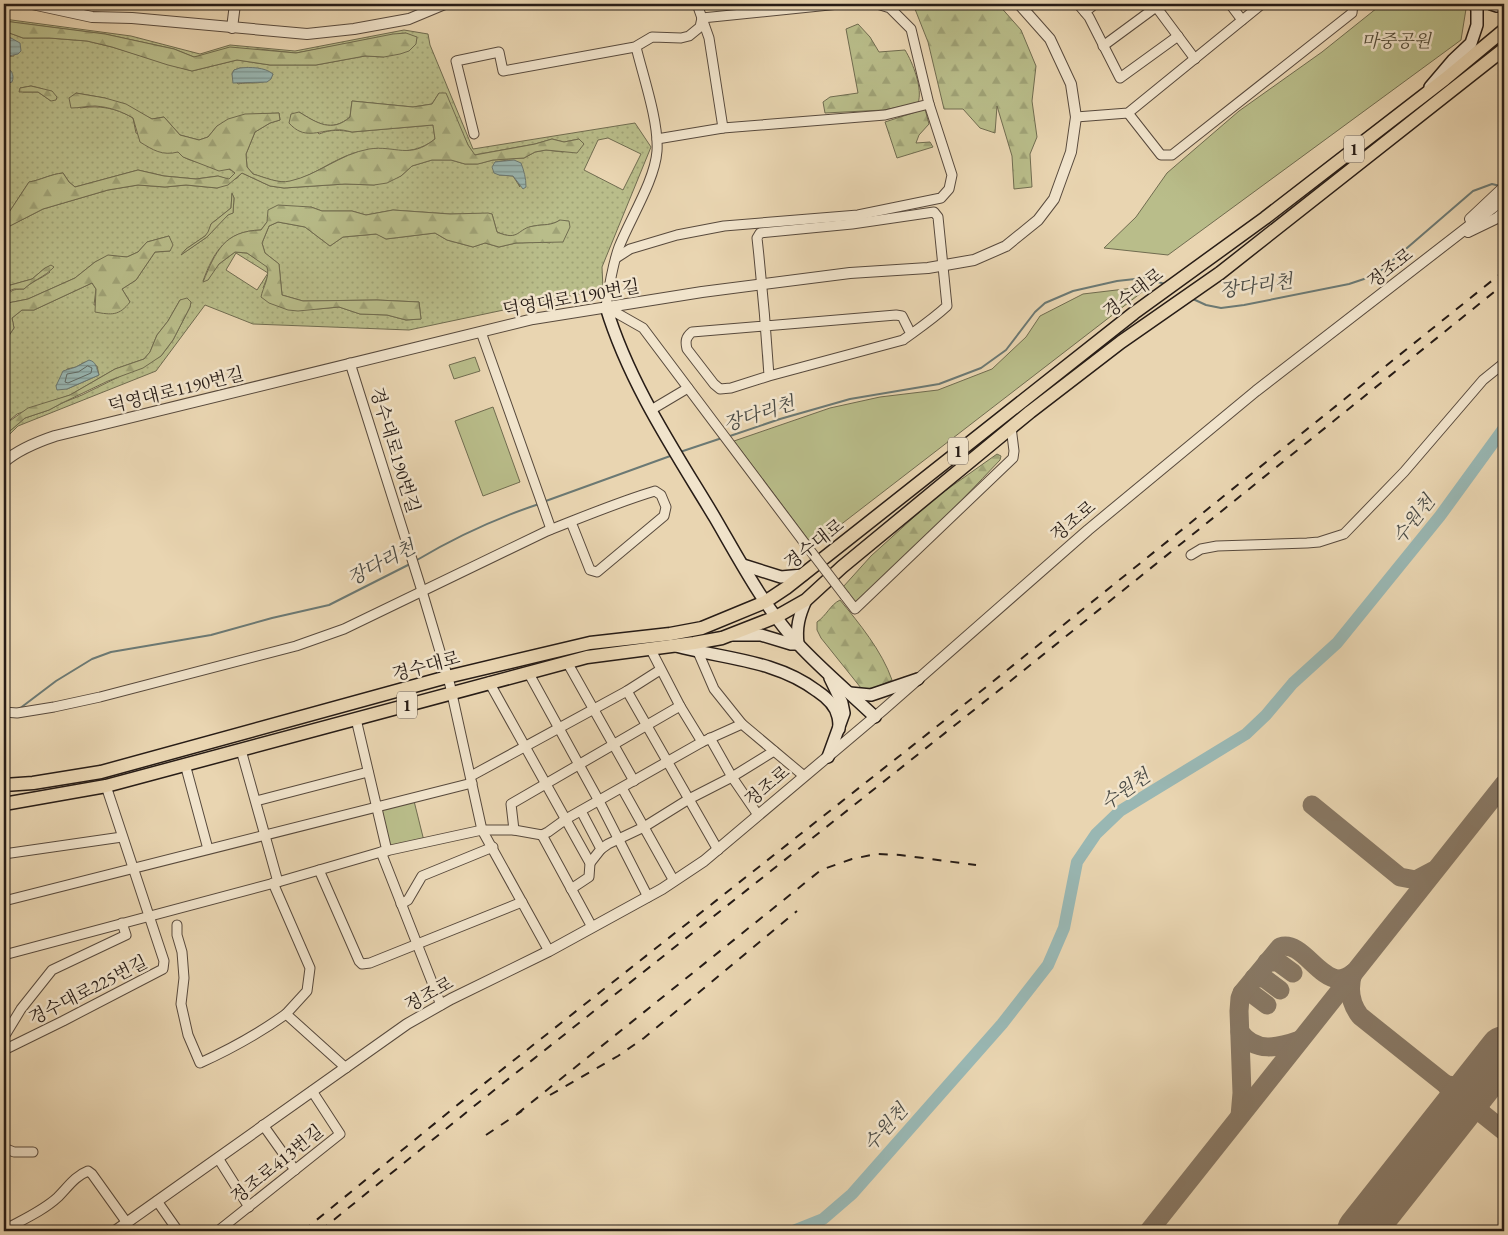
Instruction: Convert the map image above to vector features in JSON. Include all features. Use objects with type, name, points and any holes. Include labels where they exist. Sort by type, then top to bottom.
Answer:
[{"type":"main road","points":[[1420,98],[1453,60],[1471,43],[1477,25],[1475,4]]},
{"type":"main road","points":[[1491,4],[1497,6],[1502,4]]},
{"type":"main road","name":"경수대로","points":[[4,785],[33,783],[102,772],[450,685],[590,643],[670,634],[702,628],[765,602],[803,575],[1010,409],[1151,300],[1265,218],[1420,98],[1504,30]]},
{"type":"main road","name":"경수대로","points":[[4,804],[106,786],[241,750],[356,719],[450,685],[489,682],[587,657],[694,643],[729,635],[776,617],[806,600],[842,567],[1011,427],[1121,342],[1220,272],[1504,49]]},
{"type":"main road","points":[[606,307],[614,336],[632,377],[765,602],[798,644],[876,717]]},
{"type":"main road","points":[[743,565],[781,578],[803,575]]},
{"type":"main road","points":[[798,644],[796,631],[798,617],[806,600]]},
{"type":"main road","points":[[729,635],[760,635],[791,644],[798,644]]},
{"type":"main road","points":[[672,646],[772,666],[803,680],[825,697],[833,707],[838,717],[839,729]]},
{"type":"main road","points":[[826,670],[842,703],[844,713],[828,756]]},
{"type":"main road","points":[[850,693],[871,695],[918,679]]},
{"type":"street","points":[[32,4],[92,16],[307,34],[354,29],[409,19],[445,4]]},
{"type":"street","points":[[232,28],[235,4]]},
{"type":"street","points":[[697,4],[709,38],[723,128]]},
{"type":"street","points":[[702,18],[839,4]]},
{"type":"street","points":[[616,258],[630,249],[677,234],[724,226],[858,215],[941,198],[949,189],[952,175],[930,104],[911,29],[890,8],[877,4]]},
{"type":"street","name":"덕영대로1190번길","points":[[4,462],[35,443],[55,436],[533,319],[762,284],[850,273],[942,266],[974,260],[1006,246],[1038,220],[1054,199],[1071,152],[1076,118],[1070,84],[1050,39],[1019,4]]},
{"type":"street","points":[[1078,4],[1085,12],[1120,78],[1178,36]]},
{"type":"street","points":[[1085,12],[1095,4]]},
{"type":"street","points":[[1230,4],[1242,20]]},
{"type":"street","points":[[1076,118],[1128,114],[1262,4]]},
{"type":"street","points":[[1128,114],[1161,155],[1172,155],[1352,13],[1353,4]]},
{"type":"street","points":[[1103,46],[1155,5],[1195,58]]},
{"type":"street","points":[[474,134],[456,61],[499,52],[503,71],[636,47],[652,37],[681,38],[689,36],[700,27],[702,18]]},
{"type":"street","points":[[636,47],[657,138],[657,153],[654,171],[616,258],[606,307],[644,328],[855,610],[1013,458],[1011,427]]},
{"type":"street","points":[[657,138],[723,128],[885,115],[930,104]]},
{"type":"street","points":[[1493,212],[1504,187]]},
{"type":"street","name":"정조로","points":[[115,1231],[407,1024],[441,1004],[549,951],[648,897],[704,861],[876,717],[1088,530],[1256,391],[1450,242],[1493,212],[1504,198]]},
{"type":"street","points":[[769,376],[765,325],[762,284],[757,238],[760,232],[852,224],[934,212],[938,217],[946,306],[911,334],[903,340],[731,388],[720,389],[714,384],[687,348],[686,342],[692,332],[765,325],[896,314],[902,316],[911,334]]},
{"type":"street","points":[[481,332],[551,529]]},
{"type":"street","name":"경수대로190번길","points":[[350,363],[422,592]]},
{"type":"street","points":[[1191,555],[1202,549],[1217,546],[1260,542],[1319,542],[1344,534],[1404,472],[1483,380],[1504,363]]},
{"type":"street","points":[[651,410],[688,388]]},
{"type":"street","points":[[4,712],[54,707],[296,646],[344,629],[551,529],[654,491],[662,495],[666,507],[664,516],[597,572],[590,570],[571,522]]},
{"type":"street","points":[[422,592],[450,685],[482,830],[549,951]]},
{"type":"street","points":[[650,648],[680,706],[758,815]]},
{"type":"street","points":[[698,652],[714,689],[742,724],[804,776]]},
{"type":"street","points":[[566,662],[634,781]]},
{"type":"street","points":[[4,901],[376,806],[471,779],[525,746],[627,691],[660,670]]},
{"type":"street","points":[[528,672],[599,800],[648,897]]},
{"type":"street","points":[[489,682],[590,863],[590,877],[571,889]]},
{"type":"street","points":[[627,691],[718,850]]},
{"type":"street","points":[[514,830],[511,804],[680,706]]},
{"type":"street","points":[[356,719],[376,806],[384,852],[400,904],[441,1004]]},
{"type":"street","points":[[4,955],[384,852],[482,830],[514,830],[542,834],[706,740],[742,724]]},
{"type":"street","points":[[177,926],[184,978],[181,1004],[188,1035],[200,1063],[256,1035],[286,1014],[307,991],[310,968],[275,883],[256,801],[241,750]]},
{"type":"street","points":[[590,863],[601,849],[608,844],[644,827],[689,799],[732,778],[774,751]]},
{"type":"street","points":[[185,764],[208,848]]},
{"type":"street","points":[[256,801],[368,772]]},
{"type":"street","name":"경수대로225번길","points":[[4,1050],[163,969],[164,961],[106,786]]},
{"type":"street","points":[[622,788],[674,881]]},
{"type":"street","points":[[581,811],[601,849]]},
{"type":"street","points":[[542,834],[592,927]]},
{"type":"street","points":[[4,854],[122,837]]},
{"type":"street","points":[[400,904],[408,900],[422,876],[492,847]]},
{"type":"street","points":[[319,870],[359,962],[362,964],[370,963],[417,945],[522,902]]},
{"type":"street","name":"경수대로225번길","points":[[4,1037],[21,1009],[52,970],[126,935],[122,923]]},
{"type":"street","points":[[286,1014],[346,1068]]},
{"type":"street","name":"정조로413번길","points":[[218,1231],[340,1134],[312,1092]]},
{"type":"street","points":[[263,1125],[295,1170]]},
{"type":"street","points":[[4,1148],[14,1152],[33,1152]]},
{"type":"street","points":[[218,1158],[249,1207]]},
{"type":"street","points":[[4,1230],[57,1198],[79,1174],[88,1171],[127,1223]]},
{"type":"street","points":[[157,1202],[178,1231]]},
{"type":"green space","points":[[913,4],[998,4],[1021,30],[1036,66],[1032,101],[1037,137],[1030,154],[1032,187],[1014,189],[1012,156],[997,106],[995,133],[980,128],[963,109],[944,109],[928,42]]},
{"type":"green space","name":"마중공원","points":[[1382,4],[1459,4],[1466,9],[1461,40],[1168,255],[1104,248],[1136,217],[1167,173],[1239,111],[1322,52]]},
{"type":"green space","points":[[4,19],[131,36],[200,54],[230,45],[295,51],[404,30],[428,34],[430,45],[473,149],[635,123],[651,147],[602,267],[603,289],[409,330],[253,324],[205,305],[156,371],[18,426],[4,440],[4,436],[25,418],[49,410],[82,395],[161,356],[173,340],[191,302],[180,300],[144,359],[115,369],[70,395],[17,414],[4,425],[4,343],[14,328],[12,318],[22,310],[34,310],[92,283],[96,289],[94,305],[130,302],[122,289],[136,280],[155,252],[170,251],[169,236],[147,242],[138,252],[127,257],[108,256],[95,262],[75,278],[28,299],[8,303],[4,301],[4,297],[10,292],[24,289],[50,272],[45,268],[32,279],[7,286],[4,291],[4,229],[43,209],[108,190],[138,185],[165,187],[186,185],[217,188],[237,178],[242,173],[270,186],[284,188],[345,184],[374,185],[401,176],[412,166],[432,160],[451,160],[465,164],[477,164],[493,160],[524,158],[535,152],[546,150],[563,152],[579,139],[564,142],[552,139],[474,155],[439,93],[432,104],[413,107],[352,101],[350,117],[337,125],[318,123],[299,112],[319,134],[339,130],[352,132],[433,125],[435,139],[425,146],[405,151],[376,150],[354,153],[298,179],[290,182],[281,182],[253,174],[247,167],[246,154],[255,132],[270,123],[280,120],[279,113],[263,114],[217,126],[208,137],[199,140],[180,135],[164,117],[152,119],[105,98],[76,93],[80,108],[101,107],[121,112],[133,118],[136,133],[191,160],[221,166],[235,173],[229,180],[218,176],[196,179],[164,176],[138,170],[75,187],[63,173],[29,182],[4,220],[4,89],[7,91],[10,86],[4,82],[4,80],[9,83],[7,67],[4,67],[4,57],[14,56],[11,38],[4,38],[4,31],[23,38],[87,41],[192,71],[237,60],[270,65],[316,65],[365,56],[384,57],[406,33],[296,53],[258,49],[194,57],[174,49],[105,34],[4,21]],"holes":[[[240,68],[263,70],[273,74],[267,81],[238,84],[232,74],[234,70]],[[31,86],[43,89],[51,101],[38,92],[23,92],[20,88]],[[608,138],[641,154],[623,190],[584,170],[598,140]],[[508,160],[520,187],[513,176],[499,175],[495,162]],[[232,194],[234,198],[233,213],[228,214],[207,237],[182,254],[209,232],[211,224],[231,208]],[[311,207],[322,211],[352,211],[366,215],[393,210],[450,214],[492,214],[497,232],[510,236],[528,228],[560,220],[550,243],[516,243],[499,247],[485,243],[473,247],[447,240],[435,233],[386,239],[377,234],[343,237],[330,246],[305,227],[278,222],[269,226],[262,243],[265,253],[279,264],[282,295],[303,301],[377,300],[419,302],[421,319],[406,320],[387,315],[360,314],[339,307],[317,309],[263,288],[269,273],[267,266],[247,253],[235,252],[219,264],[203,281],[212,261],[223,245],[239,234],[261,230],[267,222]],[[236,253],[268,273],[257,290],[226,270]],[[85,362],[97,366],[99,375],[67,389],[56,386],[67,369]]]},
{"type":"green space","points":[[4,21],[105,34],[174,49],[194,57],[230,47],[296,53],[393,34],[406,33],[417,37],[416,44],[409,51],[384,57],[365,56],[316,65],[270,65],[237,60],[192,71],[87,41],[23,38],[4,31]]},
{"type":"green space","points":[[858,24],[870,37],[879,52],[905,50],[914,69],[918,84],[918,103],[884,110],[825,113],[823,102],[830,97],[858,93],[846,29]]},
{"type":"green space","points":[[31,86],[52,91],[57,97],[56,100],[51,101],[38,92],[19,92],[20,88]]},
{"type":"green space","points":[[76,93],[126,104],[152,119],[164,117],[180,135],[199,140],[208,137],[217,126],[228,119],[245,114],[279,113],[280,120],[270,123],[255,132],[246,154],[247,167],[253,174],[281,182],[300,178],[358,152],[379,148],[418,149],[435,139],[433,125],[352,132],[338,130],[305,133],[289,123],[291,114],[299,112],[318,123],[337,125],[350,117],[352,101],[413,107],[432,104],[439,93],[446,93],[468,145],[475,155],[552,139],[564,142],[579,139],[584,144],[577,153],[546,150],[535,152],[524,158],[493,160],[478,164],[465,164],[451,160],[432,160],[412,166],[401,176],[387,183],[374,185],[345,184],[284,188],[270,186],[242,173],[228,185],[217,188],[186,185],[165,187],[138,185],[108,190],[43,209],[4,229],[4,220],[29,182],[54,175],[63,173],[75,187],[138,170],[164,176],[196,179],[218,176],[229,179],[235,173],[230,169],[219,171],[183,157],[178,152],[162,153],[154,150],[140,142],[133,118],[115,110],[100,107],[71,108],[69,98]]},
{"type":"green space","points":[[925,109],[929,124],[919,135],[916,143],[930,142],[933,147],[897,158],[885,122]]},
{"type":"green space","points":[[232,193],[234,198],[233,213],[228,215],[207,237],[181,255],[186,249],[205,236],[211,224],[231,208]]},
{"type":"green space","points":[[278,205],[311,207],[322,211],[352,211],[366,215],[393,210],[450,214],[488,213],[492,214],[497,232],[510,236],[528,227],[550,224],[560,220],[569,221],[570,227],[563,242],[516,243],[499,247],[485,243],[473,247],[447,240],[435,233],[386,239],[376,234],[343,237],[330,246],[305,227],[278,222],[269,226],[262,243],[265,253],[279,264],[282,295],[303,301],[377,300],[419,302],[421,319],[406,320],[387,315],[360,314],[339,307],[298,311],[288,310],[269,303],[261,297],[267,278],[267,267],[247,253],[235,252],[219,264],[208,280],[203,282],[212,261],[223,245],[238,234],[261,230],[267,222],[268,210]]},
{"type":"green space","points":[[169,236],[173,245],[170,251],[155,252],[136,280],[122,289],[130,302],[119,312],[111,314],[95,312],[96,289],[92,283],[34,310],[22,310],[12,318],[14,328],[4,343],[4,301],[8,303],[28,299],[75,278],[95,262],[108,255],[127,257],[138,252],[147,242]]},
{"type":"green space","points":[[51,265],[54,267],[24,289],[9,291],[7,297],[4,297],[4,291],[7,286],[32,279]]},
{"type":"green space","points":[[1150,286],[813,546],[734,441],[830,408],[880,397],[938,390],[992,369],[1026,337],[1040,316],[1083,294]]},
{"type":"green space","points":[[187,298],[191,302],[190,307],[173,340],[161,356],[143,368],[108,381],[49,410],[25,418],[4,436],[4,425],[28,408],[70,395],[115,369],[144,359],[180,300]]},
{"type":"green space","points":[[475,357],[480,371],[454,379],[449,365]]},
{"type":"green space","points":[[493,407],[520,482],[483,496],[455,421]]},
{"type":"green space","points":[[997,454],[1001,456],[1000,460],[965,497],[855,604],[843,587],[871,556],[935,498]]},
{"type":"green space","points":[[840,600],[876,648],[892,680],[871,690],[861,688],[821,638],[817,630],[817,622]]},
{"type":"green space","points":[[414,801],[424,841],[389,849],[380,809]]},
{"type":"water","points":[[4,38],[11,38],[20,43],[21,51],[18,54],[4,57]]},
{"type":"water","points":[[4,67],[12,72],[12,82],[9,83],[4,80]]},
{"type":"water","points":[[240,68],[262,69],[273,74],[267,82],[233,83],[232,74],[234,70]]},
{"type":"water","points":[[514,160],[521,163],[523,169],[526,187],[523,189],[513,176],[494,173],[492,167],[495,162]]},
{"type":"water","points":[[89,360],[95,364],[99,375],[67,389],[57,390],[56,386],[63,371]]},
{"type":"waterway","name":"장다리천","points":[[1193,299],[1206,305],[1221,308],[1349,284],[1367,278],[1378,273],[1473,191],[1492,184],[1500,186]]},
{"type":"waterway","name":"장다리천","points":[[727,437],[780,419],[850,399],[939,384],[981,368],[1006,350],[1035,312],[1045,303],[1073,291],[1117,281],[1144,278],[1165,284]]},
{"type":"waterway","name":"수원천","points":[[793,1231],[823,1219],[852,1194],[1002,1024],[1048,965],[1064,928],[1077,862],[1096,834],[1120,811],[1246,734],[1266,715],[1293,683],[1337,643],[1440,516],[1504,428]]},
{"type":"waterway","name":"장다리천","points":[[680,452],[722,438]]},
{"type":"waterway","name":"장다리천","points":[[543,502],[673,455]]},
{"type":"waterway","name":"장다리천","points":[[417,560],[476,529],[539,504]]},
{"type":"waterway","name":"장다리천","points":[[19,709],[56,681],[92,659],[111,652],[211,635],[329,605],[410,564]]},
{"type":"waterway","name":"장다리천","points":[[4,721],[10,716]]},
{"type":"taxiway","points":[[1149,1231],[1504,784]]},
{"type":"taxiway","points":[[1312,805],[1400,877],[1416,880],[1433,871]]},
{"type":"taxiway","points":[[1240,1116],[1242,1093],[1239,1011],[1242,993],[1280,947],[1288,946],[1295,949],[1330,977],[1340,979],[1353,973]]},
{"type":"taxiway","points":[[1267,962],[1278,962],[1293,973]]},
{"type":"taxiway","points":[[1353,973],[1351,996],[1360,1016],[1504,1131]]},
{"type":"taxiway","points":[[1254,978],[1264,978],[1280,990]]},
{"type":"taxiway","points":[[1242,993],[1251,993],[1267,1005]]},
{"type":"taxiway","points":[[1240,1032],[1253,1043],[1267,1047],[1275,1047],[1300,1040]]},
{"type":"taxiway","points":[[1447,1085],[1462,1087],[1479,1081]]},
{"type":"taxiway","points":[[1447,1085],[1452,1098],[1453,1115],[1472,1111],[1482,1113]]},
{"type":"runway","points":[[1361,1231],[1504,1050]]},
{"type":"railway","points":[[303,1231],[466,1098],[945,720],[1504,271]]},
{"type":"railway","points":[[320,1231],[473,1107],[998,691],[1504,284]]},
{"type":"railway","points":[[517,1114],[821,870],[852,859],[876,854],[900,855],[976,865]]},
{"type":"railway","points":[[550,1095],[618,1056],[644,1038],[797,911]]},
{"type":"railway","points":[[486,1135],[522,1111]]}]
